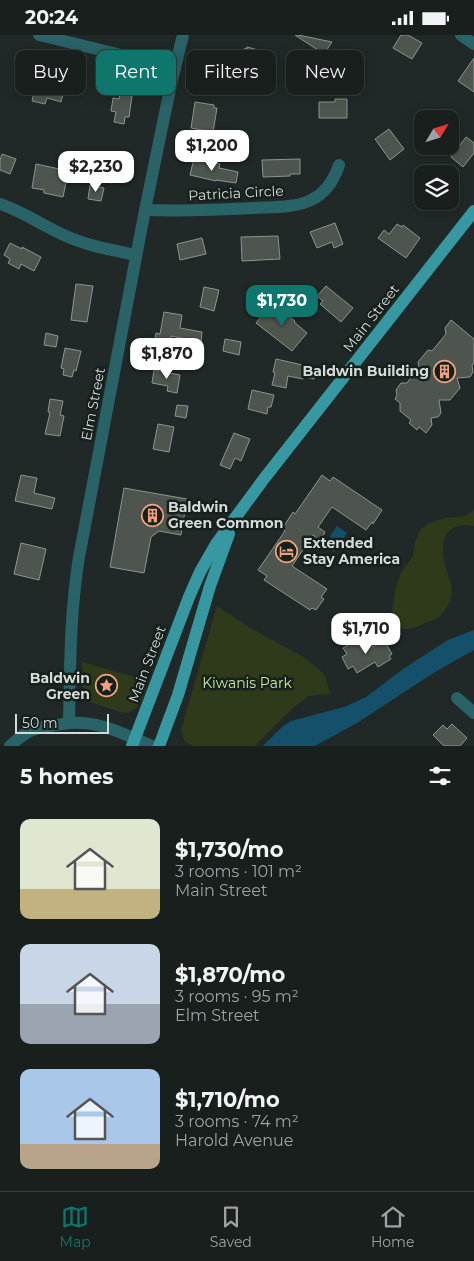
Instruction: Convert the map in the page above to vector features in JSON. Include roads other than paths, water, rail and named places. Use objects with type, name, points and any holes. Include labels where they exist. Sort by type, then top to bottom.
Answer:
[{"type":"main road","name":"Main Street","points":[[133,742],[200,572],[216,544],[311,418],[474,211]]},
{"type":"main road","name":"Main Street","points":[[159,746],[178,695],[210,586],[238,516]]},
{"type":"street","points":[[39,35],[101,50]]},
{"type":"street","name":"Elm Street","points":[[176,64],[183,35]]},
{"type":"street","points":[[461,35],[474,44]]},
{"type":"street","name":"Elm Street","points":[[69,723],[72,624],[76,574],[136,255],[169,95]]},
{"type":"street","name":"Patricia Circle","points":[[145,210],[228,209],[298,204],[311,201],[326,190],[335,177],[339,165]]},
{"type":"street","points":[[0,204],[17,210],[78,241],[136,255]]},
{"type":"street","points":[[457,698],[474,713]]},
{"type":"street","points":[[10,746],[28,731],[69,723],[92,724],[133,742],[152,746]]},
{"type":"water","points":[[337,526],[347,533],[334,552],[324,546]]},
{"type":"water","points":[[474,630],[474,650],[435,672],[357,723],[315,746],[263,746],[282,727],[291,721],[344,707],[366,697],[403,669],[448,640]]},
{"type":"place","name":"Baldwin Building","points":[[445,371]]},
{"type":"place","name":"Baldwin Green Common","points":[[152,515]]},
{"type":"place","name":"Extended Stay America","points":[[287,551]]},
{"type":"place","name":"Baldwin Green","points":[[106,686]]},
{"type":"park label","name":"Kiwanis Park","points":[[247,683]]}]
